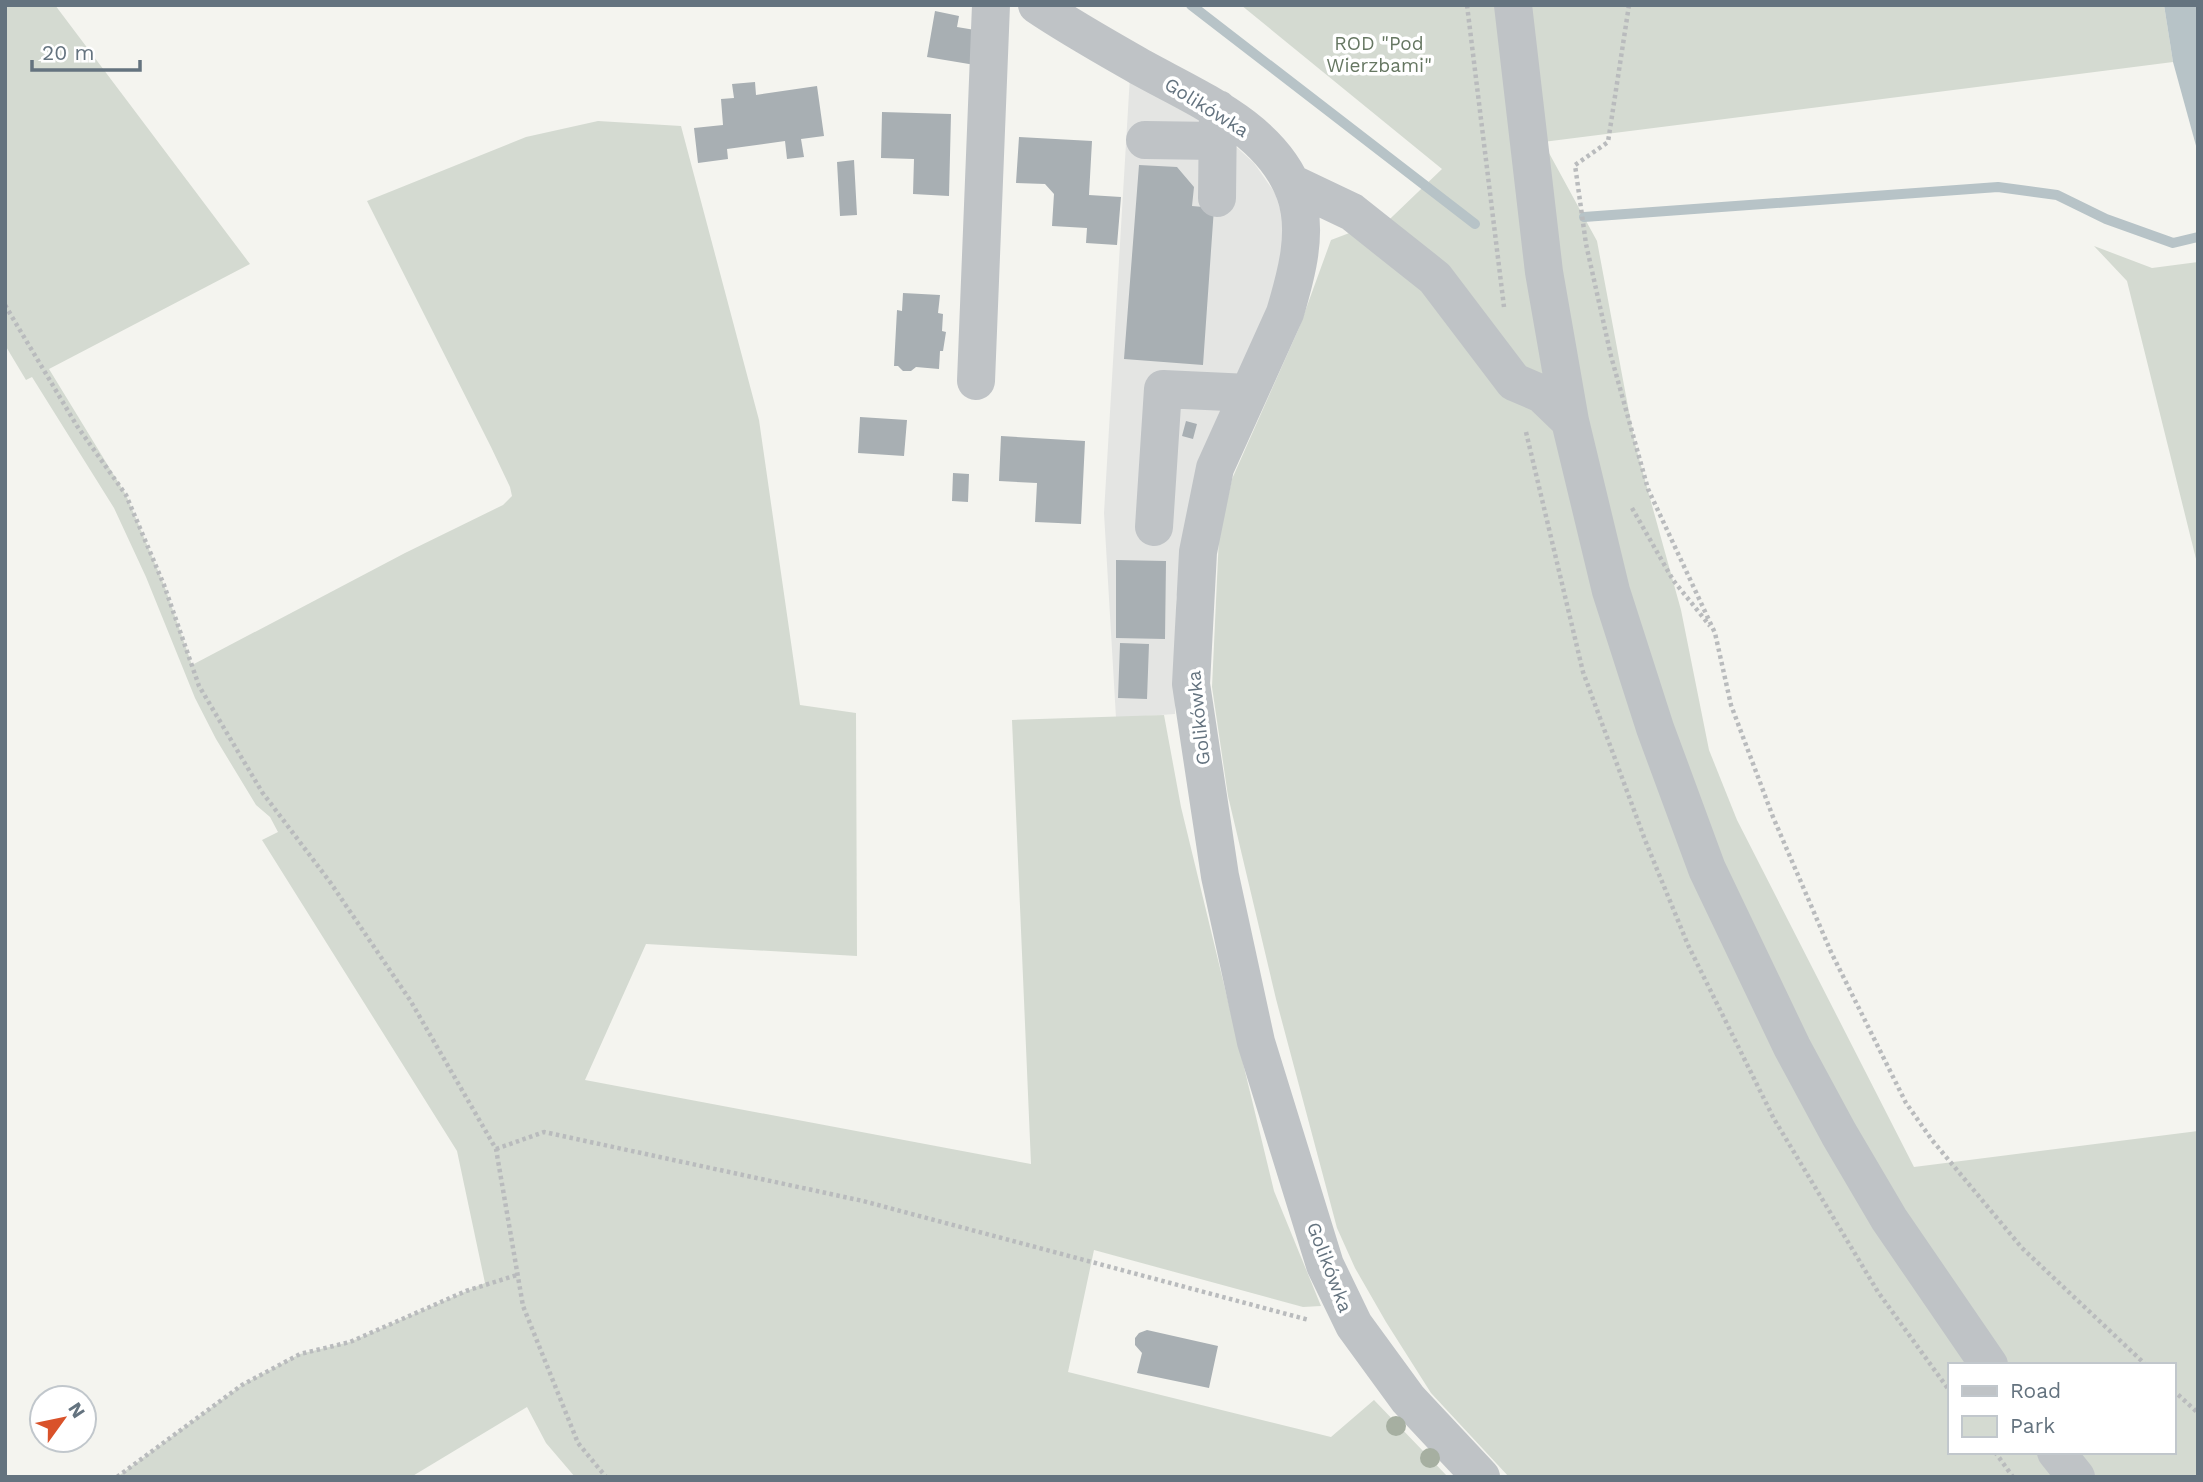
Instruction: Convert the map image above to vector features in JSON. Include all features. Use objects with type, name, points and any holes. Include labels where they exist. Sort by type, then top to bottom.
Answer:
[{"type":"street","points":[[976,381],[991,5]]},
{"type":"street","name":"Golikówka","points":[[1037,5],[1217,125],[1245,129],[1282,166],[1291,183],[1301,216],[1297,266],[1285,313],[1215,468],[1205,505],[1195,575],[1191,684],[1220,876],[1256,1042],[1325,1265],[1354,1325],[1408,1399],[1481,1477]]},
{"type":"street","points":[[1513,5],[1544,272],[1570,421],[1611,590],[1655,728],[1707,869],[1792,1047],[1889,1219],[1988,1363]]},
{"type":"street","points":[[1145,140],[1217,125],[1217,198]]},
{"type":"street","points":[[1291,183],[1352,212],[1435,278],[1514,382],[1542,394],[1570,421]]},
{"type":"street","points":[[1154,527],[1163,389],[1249,393]]},
{"type":"street","points":[[2058,1454],[2076,1477]]},
{"type":"path","points":[[1467,5],[1505,314]]},
{"type":"path","points":[[1629,5],[1608,142],[1576,165],[1586,244],[1611,356],[1648,489],[1715,633],[1731,705],[1773,817],[1831,952],[1906,1103],[1932,1140],[2022,1248],[2144,1363]]},
{"type":"path","points":[[5,305],[77,426],[125,495],[164,585],[199,686],[262,792],[330,882],[410,1000],[496,1149],[523,1306],[578,1443],[606,1477]]},
{"type":"path","points":[[1630,505],[1673,580],[1715,633]]},
{"type":"path","points":[[496,1149],[544,1132],[863,1201],[1311,1321],[1354,1325]]},
{"type":"path","points":[[117,1477],[242,1385],[300,1354],[349,1342],[466,1291],[517,1275]]},
{"type":"path","points":[[2175,1392],[2198,1413]]},
{"type":"path","points":[[1996,1454],[2013,1477]]},
{"type":"shaded area","points":[[2164,5],[2198,5],[2198,153],[2173,62]]},
{"type":"shaded area","points":[[1130,76],[1209,122],[1254,163],[1275,193],[1285,225],[1287,256],[1176,598],[1175,714],[1116,718],[1104,513]]},
{"type":"green space","points":[[5,5],[55,5],[250,264],[49,369],[126,495],[164,585],[192,665],[405,553],[503,505],[512,496],[491,447],[367,201],[526,137],[598,121],[681,126],[759,420],[800,705],[856,713],[857,956],[646,944],[585,1080],[1031,1164],[1012,720],[1164,715],[1181,807],[1274,1191],[1321,1306],[1303,1307],[1094,1250],[1068,1372],[1331,1437],[1374,1400],[1448,1477],[575,1477],[546,1443],[527,1407],[411,1477],[117,1477],[242,1385],[300,1354],[350,1342],[485,1283],[457,1151],[262,840],[278,832],[270,817],[256,805],[195,698],[146,577],[114,508],[32,377],[26,380],[5,345]]},
{"type":"green space","name":"ROD \"Pod Wierzbami\"","points":[[1241,5],[2164,5],[2173,62],[1543,142],[1597,241],[1635,444],[1681,610],[1709,750],[1737,820],[1914,1167],[2198,1131],[2198,1477],[1509,1477],[1431,1393],[1355,1268],[1337,1228],[1276,999],[1228,796],[1212,687],[1219,536],[1232,479],[1299,328],[1331,240],[1352,232],[1369,239],[1442,169]]},
{"type":"green space","points":[[2094,246],[2152,268],[2198,262],[2198,567],[2127,281]]},
{"type":"building","points":[[935,11],[959,16],[957,27],[981,31],[975,65],[927,57]]},
{"type":"building","points":[[755,82],[756,95],[817,86],[824,136],[801,139],[804,157],[787,159],[785,141],[727,149],[728,159],[698,163],[694,128],[723,125],[721,99],[734,98],[732,84]]},
{"type":"building","points":[[882,112],[951,114],[949,196],[913,194],[914,159],[881,158]]},
{"type":"building","points":[[1019,137],[1092,141],[1089,195],[1121,197],[1117,245],[1086,243],[1087,228],[1052,226],[1054,194],[1045,184],[1016,183]]},
{"type":"building","points":[[854,160],[857,215],[840,216],[837,162]]},
{"type":"building","points":[[1139,165],[1177,167],[1194,187],[1192,206],[1214,208],[1203,365],[1124,359]]},
{"type":"building","points":[[903,293],[940,295],[938,313],[943,314],[942,331],[946,332],[943,351],[940,351],[939,369],[916,367],[911,371],[903,371],[894,366],[897,310],[902,311]]},
{"type":"building","points":[[860,417],[907,420],[904,456],[858,453]]},
{"type":"building","points":[[1186,421],[1197,424],[1193,439],[1182,436]]},
{"type":"building","points":[[1001,436],[1085,441],[1081,524],[1035,522],[1037,483],[999,481]]},
{"type":"building","points":[[953,473],[969,474],[968,502],[952,501]]},
{"type":"building","points":[[1116,560],[1166,561],[1165,639],[1116,638]]},
{"type":"building","points":[[1120,643],[1149,644],[1147,699],[1118,698]]},
{"type":"building","points":[[1147,1330],[1218,1346],[1209,1388],[1137,1373],[1142,1353],[1135,1345],[1135,1338]]},
{"type":"waterway","points":[[1191,5],[1475,224]]},
{"type":"waterway","points":[[1584,217],[1998,187],[2057,195],[2106,219],[2173,243],[2198,237]]}]
